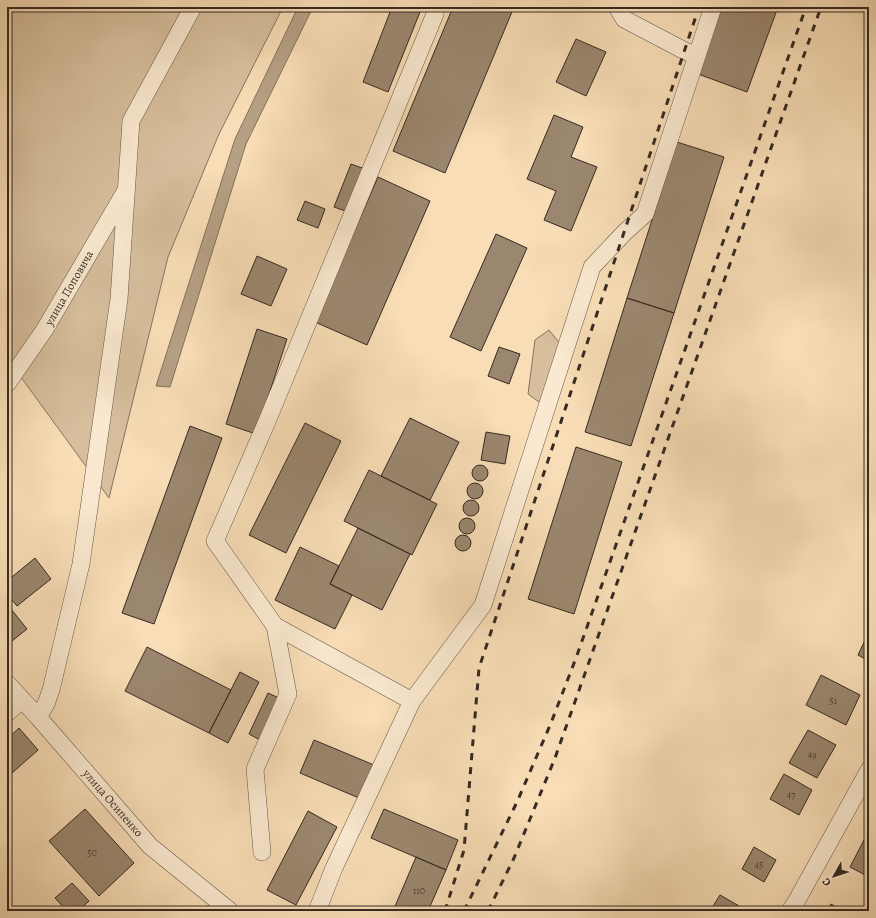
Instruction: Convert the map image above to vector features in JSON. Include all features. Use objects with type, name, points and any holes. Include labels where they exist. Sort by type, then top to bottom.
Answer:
[{"type":"street","points":[[38,717],[46,704],[51,690],[81,564],[119,299],[131,121],[193,7]]},
{"type":"street","points":[[262,852],[255,769],[288,694],[275,626],[214,541],[271,412],[435,14],[436,7]]},
{"type":"street","points":[[617,7],[624,19],[697,56]]},
{"type":"street","points":[[317,911],[334,868],[412,701],[483,605],[592,267],[624,233],[645,214],[713,7]]},
{"type":"street","name":"улица Поповича","points":[[7,384],[45,329],[127,189]]},
{"type":"street","points":[[275,626],[412,701]]},
{"type":"street","name":"улица Осипенко","points":[[7,683],[150,846],[230,911]]},
{"type":"street","points":[[7,713],[22,700]]},
{"type":"street","points":[[790,911],[869,770]]},
{"type":"shaded area","points":[[7,7],[283,7],[219,134],[168,257],[109,498],[7,358]]},
{"type":"shaded area","points":[[298,7],[313,7],[246,144],[170,387],[156,386],[235,139]]},
{"type":"shaded area","points":[[549,330],[562,346],[548,389],[539,402],[528,394],[535,340]]},
{"type":"building","points":[[392,7],[422,7],[388,92],[363,82]]},
{"type":"building","points":[[453,7],[514,7],[445,173],[393,151]]},
{"type":"building","points":[[722,7],[778,7],[747,92],[698,74]]},
{"type":"building","points":[[576,39],[606,52],[586,96],[556,82]]},
{"type":"building","points":[[554,115],[583,127],[571,157],[597,167],[571,231],[544,220],[556,191],[527,179]]},
{"type":"building","points":[[677,142],[724,157],[674,313],[627,298]]},
{"type":"building","points":[[351,164],[365,169],[348,212],[334,207]]},
{"type":"building","points":[[378,177],[430,201],[367,345],[315,322]]},
{"type":"building","points":[[305,201],[325,209],[318,228],[297,220]]},
{"type":"building","points":[[496,234],[527,248],[481,351],[450,337]]},
{"type":"building","points":[[257,256],[287,269],[271,306],[241,294]]},
{"type":"building","points":[[627,298],[674,313],[631,446],[585,432]]},
{"type":"building","points":[[257,329],[287,339],[256,434],[226,424]]},
{"type":"building","points":[[499,347],[520,354],[509,384],[488,376]]},
{"type":"building","points":[[410,418],[459,442],[430,500],[381,476]]},
{"type":"building","points":[[305,423],[341,441],[286,553],[249,535]]},
{"type":"building","points":[[190,426],[222,438],[154,624],[122,613]]},
{"type":"building","points":[[486,432],[510,436],[505,464],[481,460]]},
{"type":"building","points":[[576,447],[622,462],[574,614],[528,599]]},
{"type":"building","points":[[480,465],[486,467],[488,473],[486,479],[480,481],[474,479],[472,473],[474,467]]},
{"type":"building","points":[[369,470],[437,504],[412,555],[344,521]]},
{"type":"building","points":[[475,483],[481,485],[483,491],[481,497],[475,499],[469,497],[467,491],[469,485]]},
{"type":"building","points":[[471,500],[477,502],[479,508],[477,514],[471,516],[465,514],[463,508],[465,502]]},
{"type":"building","points":[[467,518],[473,520],[475,526],[473,532],[467,534],[461,532],[459,526],[461,520]]},
{"type":"building","points":[[358,528],[410,554],[382,610],[330,584]]},
{"type":"building","points":[[463,535],[469,537],[471,543],[469,549],[463,551],[457,549],[455,543],[457,537]]},
{"type":"building","points":[[300,547],[339,566],[330,584],[352,595],[335,629],[275,600]]},
{"type":"building","points":[[35,558],[51,579],[17,606],[7,594],[7,581]]},
{"type":"building","points":[[7,604],[27,629],[7,645]]},
{"type":"building","points":[[869,632],[869,661],[858,655]]},
{"type":"building","points":[[147,647],[231,690],[209,733],[125,691]]},
{"type":"building","points":[[240,672],[259,682],[228,743],[209,733]]},
{"type":"building","points":[[821,675],[860,695],[846,725],[806,705]]},
{"type":"building","points":[[268,693],[279,698],[260,740],[249,734]]},
{"type":"building","points":[[19,728],[38,750],[12,773],[7,768],[7,739]]},
{"type":"building","points":[[808,730],[836,745],[817,778],[789,763]]},
{"type":"building","points":[[314,740],[374,765],[359,798],[300,773]]},
{"type":"building","points":[[784,774],[812,790],[799,815],[770,799]]},
{"type":"building","points":[[85,809],[134,863],[99,896],[49,841]]},
{"type":"building","points":[[384,809],[458,840],[446,870],[371,838]]},
{"type":"building","points":[[308,811],[337,827],[296,905],[267,890]]},
{"type":"building","points":[[864,840],[869,842],[869,877],[850,867]]},
{"type":"building","points":[[754,847],[776,860],[764,882],[742,869]]},
{"type":"building","points":[[416,857],[446,870],[428,911],[393,911]]},
{"type":"building","points":[[72,883],[89,901],[78,911],[67,911],[55,898]]},
{"type":"building","points":[[720,895],[739,906],[736,911],[710,911]]},
{"type":"building","points":[[831,904],[843,911],[827,911]]},
{"type":"railway","points":[[445,911],[464,850],[479,668],[699,7]]},
{"type":"railway","points":[[464,911],[517,802],[551,723],[576,658],[806,7]]},
{"type":"railway","points":[[488,911],[514,858],[555,758],[821,7]]}]
